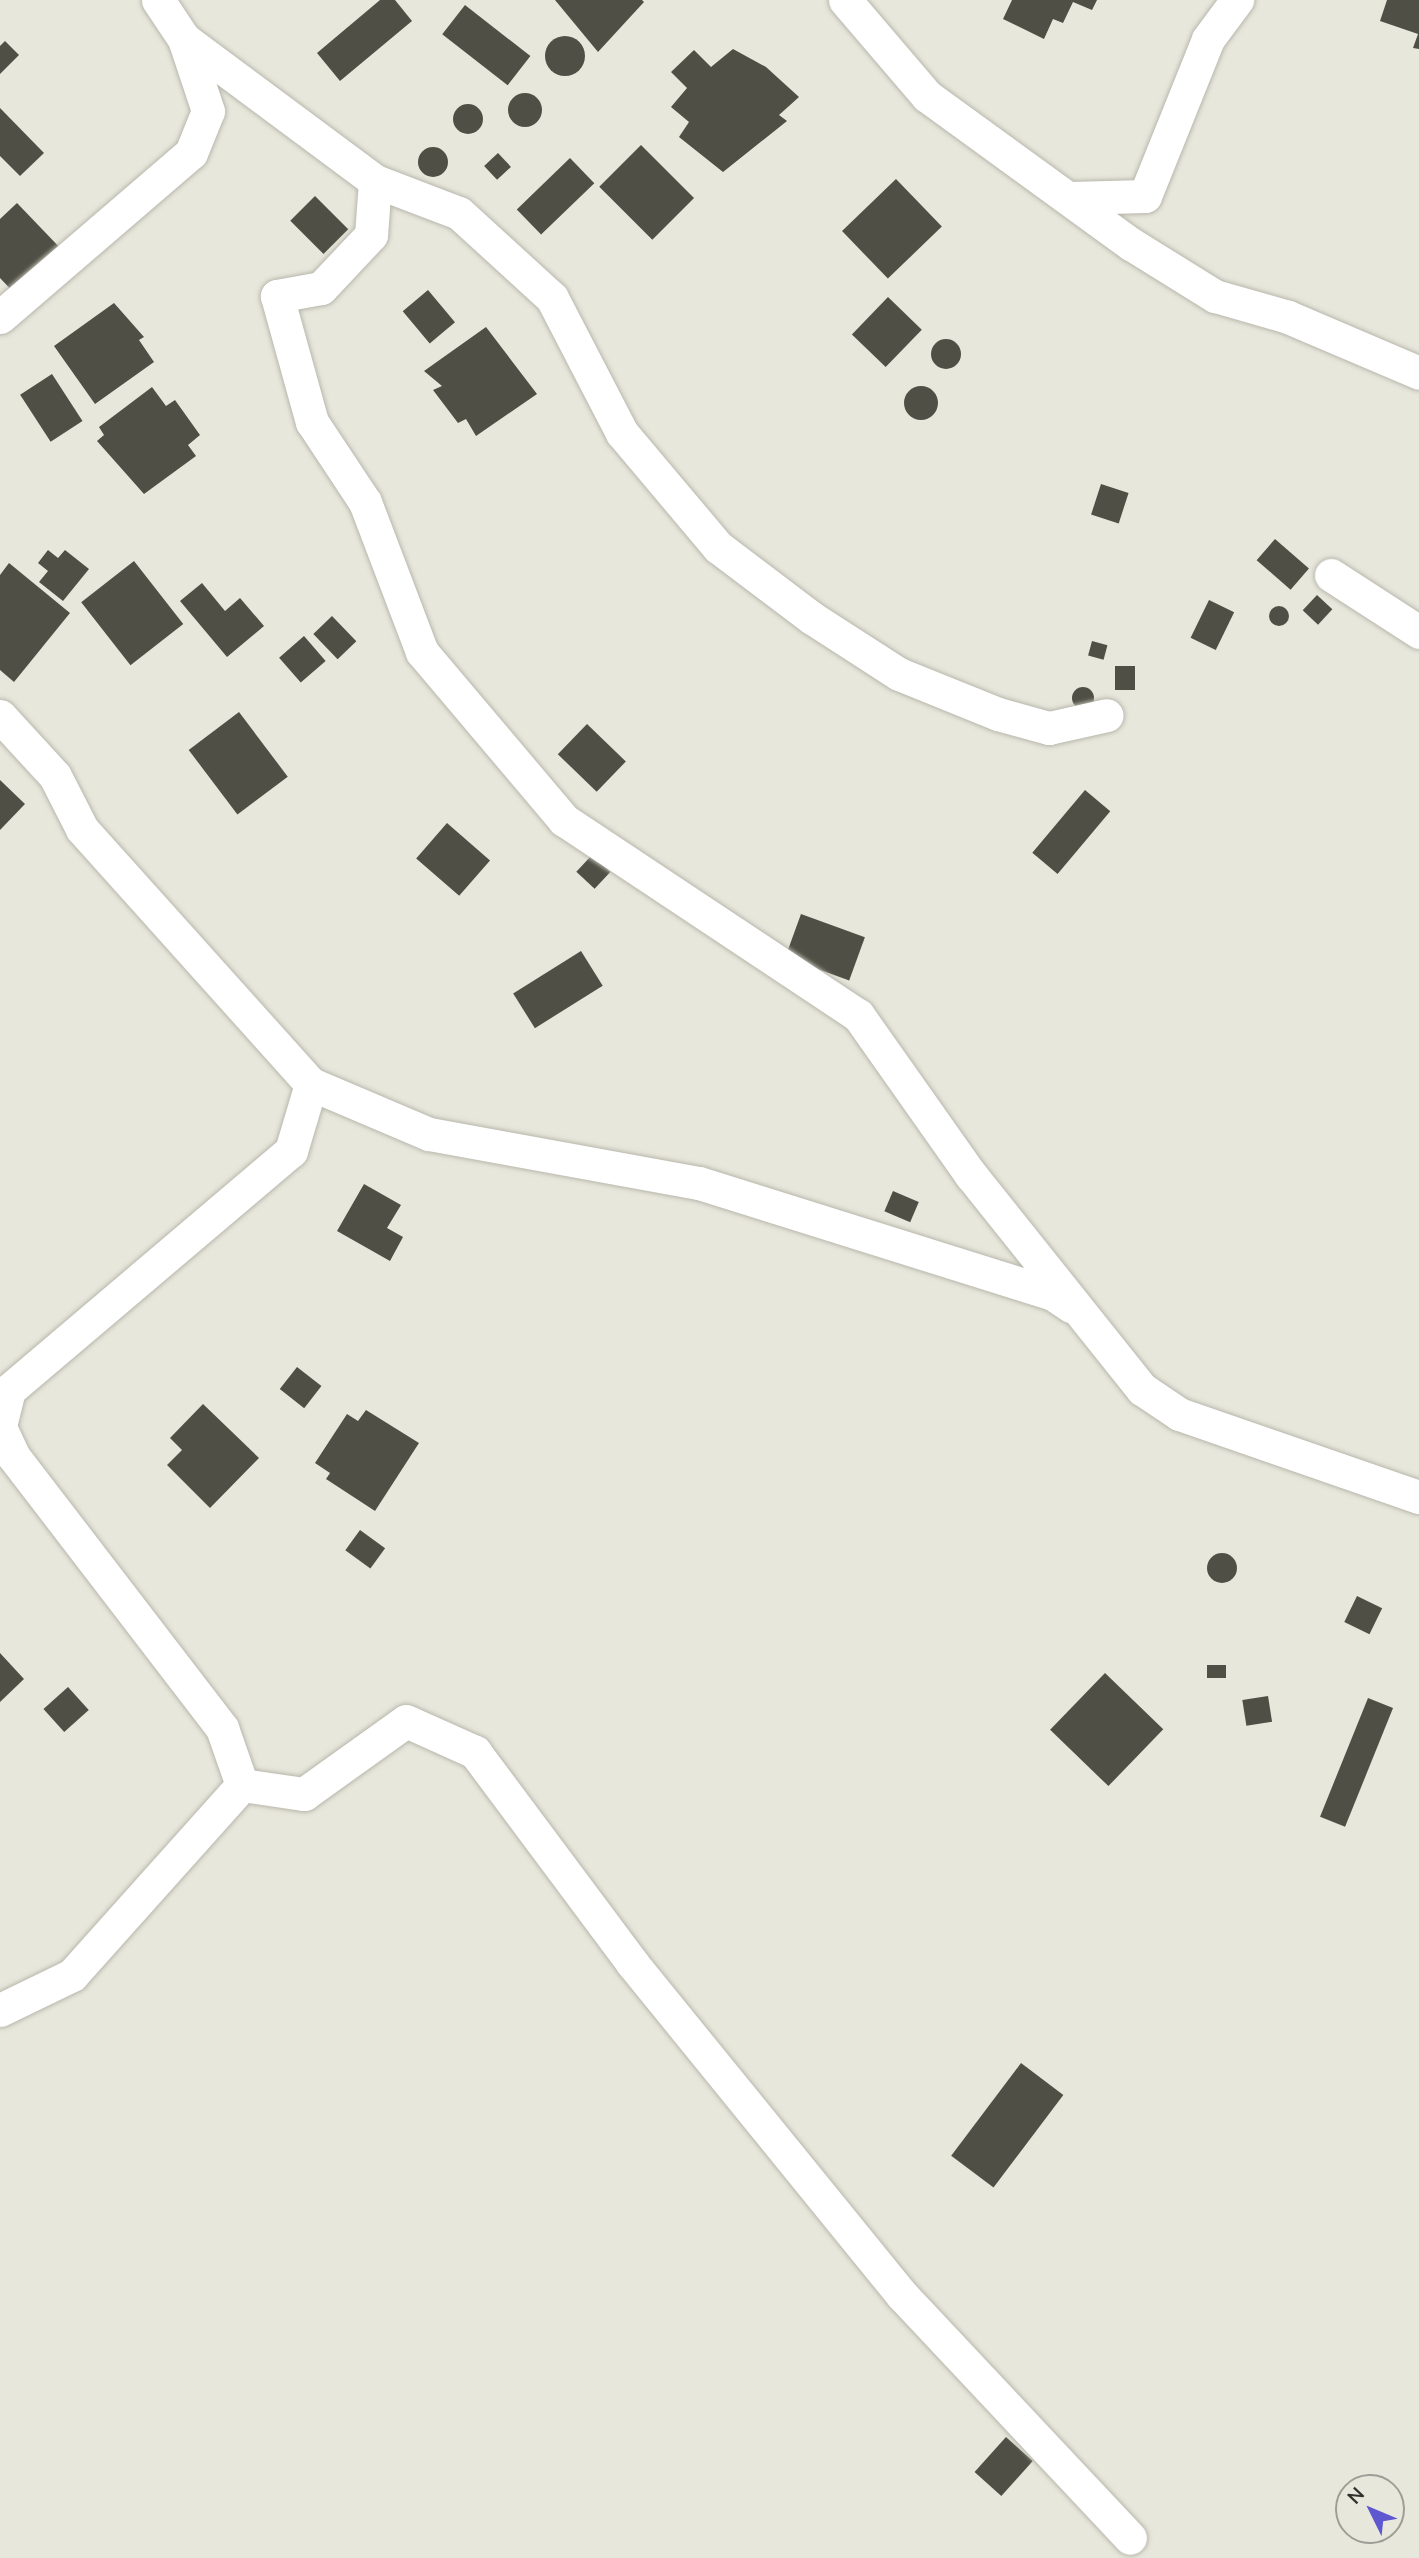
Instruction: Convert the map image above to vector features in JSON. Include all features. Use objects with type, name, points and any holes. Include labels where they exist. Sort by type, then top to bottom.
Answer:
[{"type":"street","points":[[0,317],[191,153],[208,111],[184,39],[158,0]]},
{"type":"street","points":[[845,0],[927,96],[1070,198],[1215,296],[1288,317],[1419,373]]},
{"type":"street","points":[[1070,198],[1145,196],[1208,39],[1237,0]]},
{"type":"street","points":[[184,39],[374,181],[459,213],[552,298],[622,433],[718,547],[812,618],[899,674],[998,714],[1049,728],[1107,715]]},
{"type":"street","points":[[374,181],[370,235],[321,288],[277,296],[312,422],[365,502],[422,652],[564,820],[858,1015],[971,1175],[1121,1368],[1179,1414],[1419,1497]]},
{"type":"street","points":[[1331,575],[1419,632]]},
{"type":"street","points":[[0,716],[55,776],[82,829],[311,1084],[429,1134],[699,1183],[1053,1294],[1078,1310]]},
{"type":"street","points":[[242,1785],[222,1728],[13,1457],[0,1426],[9,1390],[291,1151],[311,1084]]},
{"type":"street","points":[[242,1785],[304,1794],[406,1721],[475,1752],[632,1963],[902,2295],[1129,2538]]},
{"type":"street","points":[[0,2010],[72,1975],[242,1785]]},
{"type":"building","points":[[380,0],[395,0],[412,21],[340,81],[317,53]]},
{"type":"building","points":[[555,0],[642,0],[644,2],[598,52]]},
{"type":"building","points":[[1012,0],[1097,0],[1092,10],[1073,2],[1063,23],[1053,19],[1044,39],[1003,19]]},
{"type":"building","points":[[1387,0],[1419,0],[1419,49],[1413,48],[1418,34],[1380,21]]},
{"type":"building","points":[[465,5],[530,56],[508,85],[442,34]]},
{"type":"building","points":[[565,36],[579,42],[585,56],[579,70],[565,76],[551,70],[545,56],[551,42]]},
{"type":"building","points":[[5,41],[19,55],[0,74],[0,46]]},
{"type":"building","points":[[733,49],[766,67],[799,97],[779,115],[787,121],[723,172],[679,137],[689,122],[671,107],[687,88],[671,72],[694,50],[711,67]]},
{"type":"building","points":[[525,93],[537,98],[542,110],[537,122],[525,127],[513,122],[508,110],[513,98]]},
{"type":"building","points":[[468,104],[479,108],[483,119],[479,130],[468,134],[457,130],[453,119],[457,108]]},
{"type":"building","points":[[0,108],[44,153],[20,176],[0,156]]},
{"type":"building","points":[[641,145],[694,198],[652,240],[599,187]]},
{"type":"building","points":[[433,147],[443,152],[448,162],[443,172],[433,177],[423,172],[418,162],[423,152]]},
{"type":"building","points":[[498,153],[511,167],[497,180],[484,166]]},
{"type":"building","points":[[570,158],[594,183],[541,235],[517,209]]},
{"type":"building","points":[[896,179],[942,226],[888,279],[842,231]]},
{"type":"building","points":[[315,196],[348,229],[323,254],[290,221]]},
{"type":"building","points":[[17,203],[64,252],[18,297],[0,278],[0,219]]},
{"type":"building","points":[[428,290],[455,322],[430,343],[403,311]]},
{"type":"building","points":[[888,297],[922,330],[886,367],[852,334]]},
{"type":"building","points":[[114,303],[144,337],[139,340],[154,362],[95,404],[54,346]]},
{"type":"building","points":[[486,327],[537,394],[476,436],[466,419],[458,423],[433,390],[442,386],[424,371]]},
{"type":"building","points":[[946,339],[957,343],[961,354],[957,365],[946,369],[935,365],[931,354],[935,343]]},
{"type":"building","points":[[52,374],[82,421],[51,442],[20,395]]},
{"type":"building","points":[[921,386],[933,391],[938,403],[933,415],[921,420],[909,415],[904,403],[909,391]]},
{"type":"building","points":[[152,387],[166,406],[175,400],[200,435],[188,445],[196,456],[144,494],[97,441],[104,435],[99,427]]},
{"type":"building","points":[[1101,484],[1129,493],[1119,523],[1091,514]]},
{"type":"building","points":[[1275,539],[1309,569],[1291,590],[1257,560]]},
{"type":"building","points":[[48,550],[58,558],[65,550],[89,569],[63,601],[39,582],[48,571],[38,563]]},
{"type":"building","points":[[134,561],[183,624],[130,665],[81,602]]},
{"type":"building","points":[[9,563],[70,613],[14,682],[0,670],[0,575]]},
{"type":"building","points":[[202,583],[225,611],[240,598],[264,626],[227,657],[180,601]]},
{"type":"building","points":[[1317,595],[1332,609],[1318,625],[1303,610]]},
{"type":"building","points":[[1209,600],[1234,612],[1216,650],[1191,638]]},
{"type":"building","points":[[1275,606],[1283,606],[1289,616],[1283,626],[1275,626],[1269,620],[1269,612]]},
{"type":"building","points":[[332,616],[356,641],[338,659],[313,634]]},
{"type":"building","points":[[304,636],[326,661],[301,683],[279,658]]},
{"type":"building","points":[[1092,641],[1107,645],[1104,660],[1088,655]]},
{"type":"building","points":[[1115,666],[1135,666],[1135,690],[1115,690]]},
{"type":"building","points":[[1079,687],[1087,687],[1094,694],[1094,702],[1087,709],[1079,709],[1072,702],[1072,694]]},
{"type":"building","points":[[239,712],[288,777],[237,815],[189,750]]},
{"type":"building","points":[[587,724],[626,762],[597,792],[558,754]]},
{"type":"building","points":[[0,780],[25,804],[0,830]]},
{"type":"building","points":[[1085,790],[1110,811],[1058,874],[1032,853]]},
{"type":"building","points":[[447,823],[490,860],[459,896],[416,858]]},
{"type":"building","points":[[592,855],[610,872],[595,889],[576,872]]},
{"type":"building","points":[[801,914],[865,937],[849,980],[785,957]]},
{"type":"building","points":[[581,951],[603,986],[535,1028],[513,993]]},
{"type":"building","points":[[364,1184],[401,1205],[387,1228],[403,1237],[390,1261],[337,1231]]},
{"type":"building","points":[[893,1191],[919,1202],[910,1222],[884,1211]]},
{"type":"building","points":[[297,1367],[321,1386],[304,1408],[280,1389]]},
{"type":"building","points":[[203,1404],[259,1458],[210,1508],[167,1465],[182,1450],[170,1438]]},
{"type":"building","points":[[366,1410],[419,1443],[375,1511],[326,1479],[330,1473],[315,1463],[347,1414],[358,1421]]},
{"type":"building","points":[[360,1530],[385,1548],[370,1568],[345,1550]]},
{"type":"building","points":[[1222,1553],[1233,1557],[1237,1568],[1233,1579],[1222,1583],[1211,1579],[1207,1568],[1211,1557]]},
{"type":"building","points":[[1357,1596],[1382,1608],[1369,1634],[1344,1622]]},
{"type":"building","points":[[0,1653],[24,1679],[0,1702]]},
{"type":"building","points":[[1207,1665],[1226,1665],[1226,1678],[1207,1678]]},
{"type":"building","points":[[1105,1673],[1163,1729],[1108,1786],[1050,1730]]},
{"type":"building","points":[[68,1687],[89,1710],[64,1732],[43,1709]]},
{"type":"building","points":[[1268,1696],[1272,1722],[1246,1726],[1242,1700]]},
{"type":"building","points":[[1368,1698],[1393,1708],[1345,1827],[1320,1817]]},
{"type":"building","points":[[1021,2063],[1063,2095],[994,2188],[951,2156]]},
{"type":"building","points":[[1006,2437],[1033,2461],[1001,2496],[975,2472]]}]
